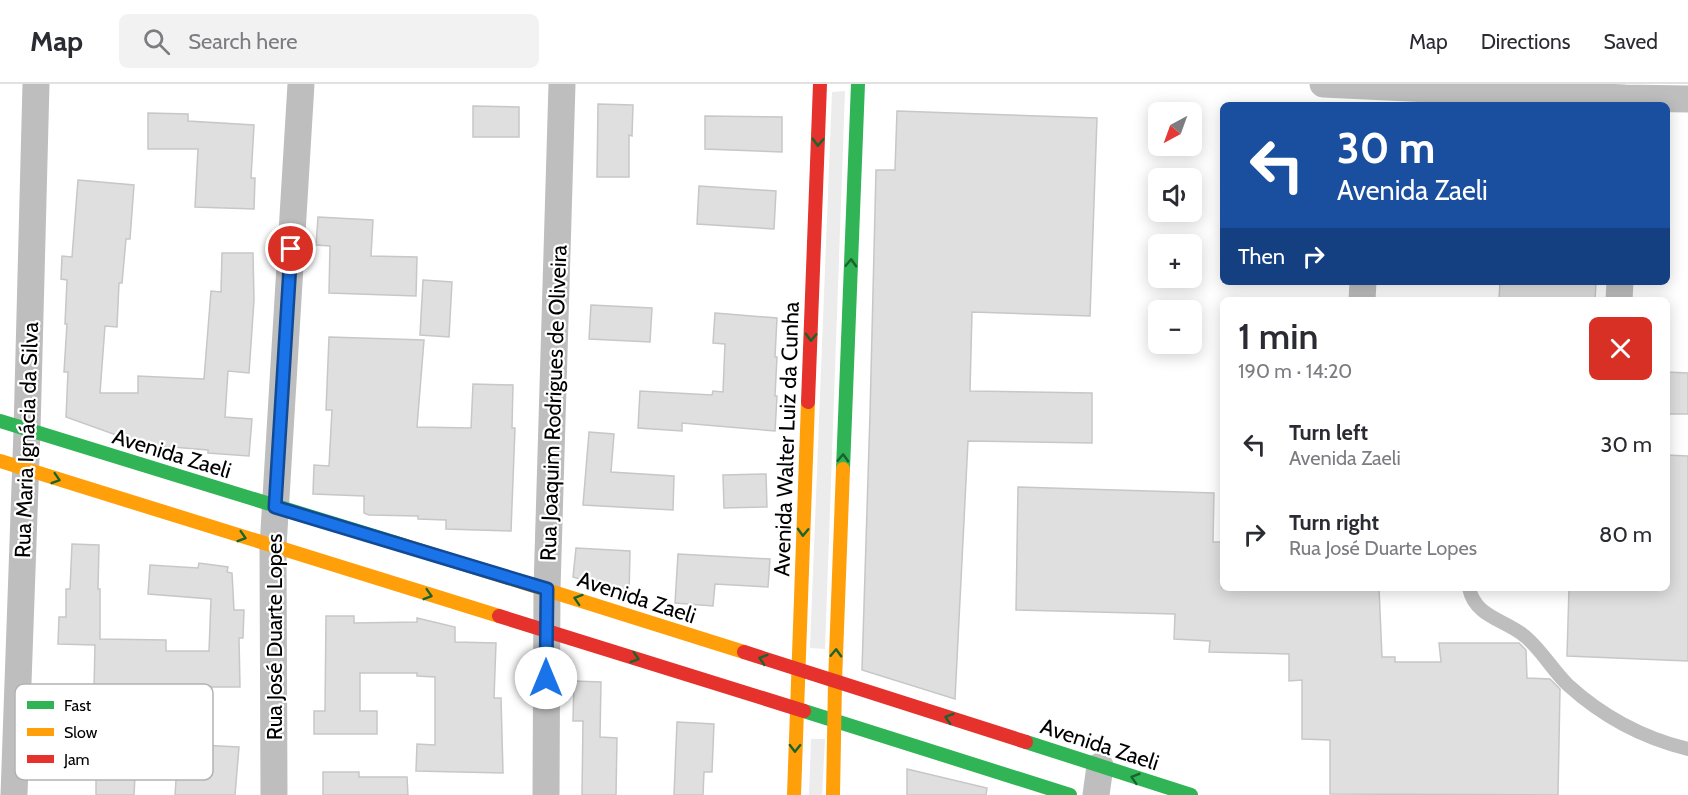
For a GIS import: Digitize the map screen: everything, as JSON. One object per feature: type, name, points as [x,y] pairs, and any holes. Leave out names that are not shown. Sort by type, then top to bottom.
[{"type":"street","name":"Rua Maria Ignácia da Silva","points":[[18,684],[36,84]]},
{"type":"street","name":"Rua José Duarte Lopes","points":[[274,795],[273,547],[301,84]]},
{"type":"street","name":"Rua Joaquim Rodrigues de Oliveira","points":[[546,795],[546,631],[562,84]]},
{"type":"street","name":"Avenida Walter Luiz da Cunha","points":[[794,795],[820,84]]},
{"type":"street","points":[[833,795],[835,682],[858,84]]},
{"type":"street","points":[[1323,84],[1367,92],[1688,99]]},
{"type":"street","name":"Avenida Zaeli","points":[[0,421],[547,589],[1191,795]]},
{"type":"street","points":[[0,461],[1070,795]]},
{"type":"street","points":[[1096,795],[1100,766]]},
{"type":"street","name":"Rua Maria Ignácia da Silva","points":[[14,795],[15,768]]},
{"type":"lane","points":[[1470,591],[1471,599],[1486,615],[1523,634],[1568,685],[1616,722],[1669,744],[1688,749]]},
{"type":"shaded area","points":[[845,91],[825,649],[810,648],[832,92]]},
{"type":"shaded area","points":[[811,739],[825,739],[822,795],[809,795]]},
{"type":"building","points":[[598,104],[633,105],[632,136],[629,135],[629,177],[597,177]]},
{"type":"building","points":[[473,106],[519,107],[519,137],[473,137]]},
{"type":"building","points":[[897,111],[1097,118],[1090,316],[972,312],[970,391],[1092,393],[1092,443],[968,441],[955,699],[862,670],[876,170],[895,170]]},
{"type":"building","points":[[148,113],[188,114],[188,121],[254,125],[251,178],[255,178],[254,209],[195,207],[198,149],[148,149]]},
{"type":"building","points":[[705,116],[782,117],[782,152],[705,149]]},
{"type":"building","points":[[78,180],[134,185],[130,239],[126,239],[122,283],[119,283],[117,327],[105,326],[100,393],[138,393],[138,376],[204,379],[211,291],[221,292],[222,253],[253,253],[254,300],[249,373],[228,371],[225,417],[252,419],[249,456],[208,453],[208,450],[160,446],[159,448],[66,417],[68,372],[64,372],[67,280],[61,279],[62,256],[72,257]]},
{"type":"building","points":[[699,186],[776,191],[774,229],[697,224]]},
{"type":"building","points":[[318,217],[373,220],[371,256],[417,257],[416,296],[329,293],[330,246],[316,245]]},
{"type":"building","points":[[423,280],[452,282],[449,337],[420,335]]},
{"type":"building","points":[[1500,285],[1596,285],[1595,297],[1499,297]]},
{"type":"building","points":[[591,305],[652,308],[650,342],[589,339]]},
{"type":"building","points":[[715,313],[777,318],[775,431],[682,423],[682,431],[638,428],[640,391],[712,395],[713,391],[723,392],[725,344],[713,343]]},
{"type":"building","points":[[329,337],[424,340],[417,427],[471,428],[473,384],[513,385],[512,428],[515,428],[511,531],[446,529],[446,520],[418,519],[418,516],[369,515],[364,513],[364,496],[313,494],[314,465],[329,466],[332,410],[326,410]]},
{"type":"building","points":[[1670,372],[1688,373],[1688,414],[1670,414]]},
{"type":"building","points":[[589,432],[614,434],[611,472],[674,476],[673,510],[583,505]]},
{"type":"building","points":[[1670,455],[1688,456],[1688,661],[1567,656],[1569,591],[1670,591]]},
{"type":"building","points":[[766,474],[767,507],[724,508],[723,475]]},
{"type":"building","points":[[1018,487],[1214,493],[1213,542],[1220,542],[1220,591],[1379,591],[1382,657],[1395,657],[1395,662],[1441,662],[1439,643],[1519,643],[1526,650],[1527,678],[1550,679],[1560,689],[1558,795],[1330,794],[1330,740],[1302,739],[1302,680],[1289,681],[1289,654],[1209,652],[1210,641],[1174,639],[1175,614],[1016,610]]},
{"type":"building","points":[[72,544],[99,545],[100,639],[166,640],[166,651],[209,651],[211,599],[148,594],[150,565],[198,568],[199,563],[228,567],[227,572],[232,573],[234,610],[244,610],[243,638],[239,638],[240,687],[213,687],[213,684],[94,684],[95,645],[58,644],[59,617],[66,617],[66,589],[70,589]]},
{"type":"building","points":[[576,548],[630,551],[629,595],[573,577]]},
{"type":"building","points":[[678,554],[770,559],[768,587],[715,584],[713,606],[675,603]]},
{"type":"building","points":[[326,616],[354,616],[354,623],[417,622],[417,618],[455,627],[455,642],[496,643],[494,698],[501,698],[503,773],[416,771],[417,744],[435,745],[435,677],[417,676],[417,673],[360,673],[360,711],[377,711],[377,734],[314,734],[314,711],[325,711]]},
{"type":"building","points":[[574,681],[601,682],[600,737],[617,738],[616,795],[582,795],[583,721],[573,721]]},
{"type":"building","points":[[677,722],[714,724],[712,772],[704,772],[703,795],[674,795]]},
{"type":"building","points":[[213,746],[239,747],[235,795],[175,795],[176,780],[213,780]]},
{"type":"building","points":[[907,769],[987,788],[986,795],[907,795]]},
{"type":"building","points":[[323,772],[359,772],[359,777],[407,777],[408,795],[323,795]]},
{"type":"building","points":[[96,780],[135,780],[134,795],[96,795]]},
{"type":"traffic: fast","points":[[843,469],[858,84]]},
{"type":"traffic: fast","points":[[0,421],[403,545]]},
{"type":"traffic: fast","points":[[804,711],[1070,795]]},
{"type":"traffic: fast","points":[[1026,742],[1191,795]]},
{"type":"traffic: slow","points":[[794,795],[808,402]]},
{"type":"traffic: slow","points":[[0,461],[499,616]]},
{"type":"traffic: slow","points":[[833,795],[843,469]]},
{"type":"traffic: slow","points":[[403,545],[744,652]]},
{"type":"traffic: jam","points":[[808,402],[820,84]]},
{"type":"traffic: jam","points":[[499,616],[804,711]]},
{"type":"traffic: jam","points":[[744,652],[1026,742]]},
{"type":"route","points":[[291,249],[275,507],[547,589],[546,678]]}]
